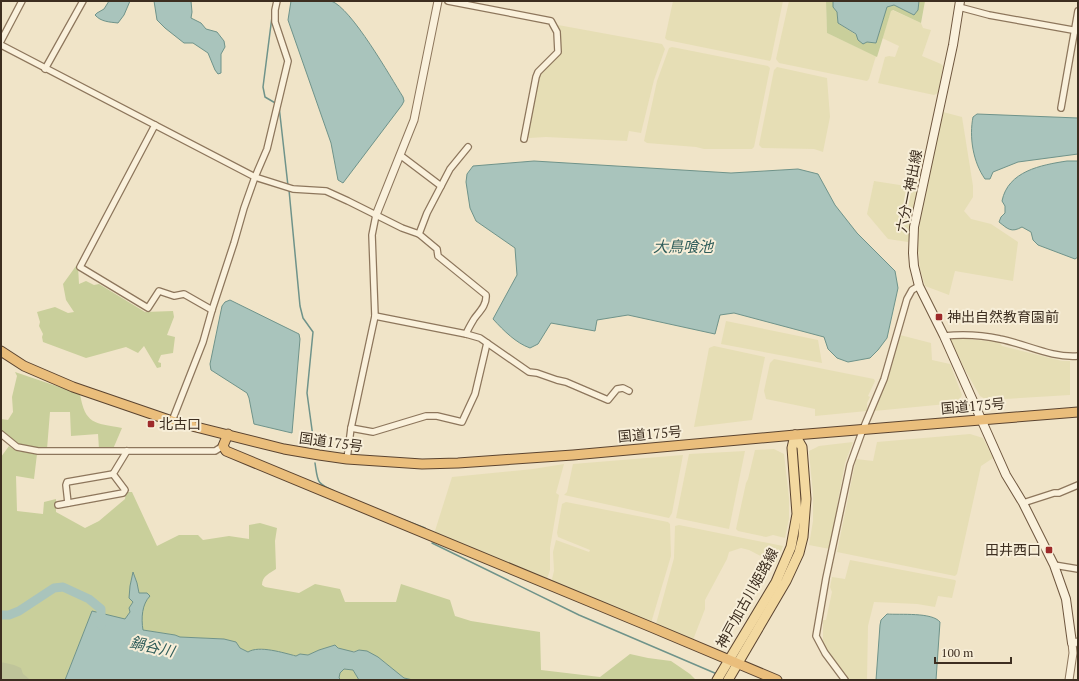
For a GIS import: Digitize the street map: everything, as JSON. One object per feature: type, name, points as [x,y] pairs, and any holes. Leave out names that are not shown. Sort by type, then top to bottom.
[{"type":"highway","name":"国道175号","points":[[1,351],[24,366],[73,387],[172,421],[284,449],[347,459],[422,464],[573,455],[863,429],[1078,412]]},
{"type":"highway","points":[[228,434],[223,446],[226,451],[777,680]]},
{"type":"main road","name":"六分一神出線","points":[[960,4],[914,227],[914,266],[919,286],[944,336],[1006,475],[1023,503],[1054,565],[1066,599],[1075,643]]},
{"type":"main road","name":"神戸加古川姫路線","points":[[717,680],[733,662],[793,568],[803,537],[806,499],[802,447],[795,435]]},
{"type":"main road","name":"神戸加古川姫路線","points":[[728,680],[733,662]]},
{"type":"street","points":[[1,41],[22,1]]},
{"type":"street","points":[[45,69],[83,1]]},
{"type":"street","points":[[172,421],[203,342],[255,177],[267,149],[288,61],[275,22],[274,10],[277,1]]},
{"type":"street","points":[[347,459],[351,428],[375,316],[372,235],[376,215],[414,120],[438,1]]},
{"type":"street","points":[[448,1],[551,21],[557,32],[558,52],[538,72],[524,139]]},
{"type":"street","points":[[960,4],[989,15],[1076,30]]},
{"type":"street","points":[[1061,108],[1076,30],[1078,11]]},
{"type":"street","points":[[1,46],[255,177],[292,189],[326,191],[402,228],[419,234],[437,249],[438,256],[486,295],[482,309],[474,319],[466,334]]},
{"type":"street","points":[[155,125],[80,267],[148,308],[160,291],[174,296],[184,294],[212,310]]},
{"type":"street","points":[[419,234],[427,213],[450,169],[468,147]]},
{"type":"street","points":[[400,155],[441,186]]},
{"type":"street","points":[[845,680],[825,653],[816,636],[826,578],[850,465],[884,378],[907,299],[912,290],[919,286]]},
{"type":"street","points":[[375,316],[480,338],[528,372],[537,372],[566,382],[608,400],[617,389],[623,388],[629,391]]},
{"type":"street","points":[[944,336],[959,334],[1000,339],[1065,357],[1078,356]]},
{"type":"street","points":[[351,428],[373,432],[426,416],[437,416],[462,422],[475,394],[487,343]]},
{"type":"street","points":[[1,434],[17,447],[38,451],[215,451],[223,446]]},
{"type":"street","points":[[68,503],[66,485],[68,482],[113,474],[127,451]]},
{"type":"street","points":[[58,505],[123,493],[125,490],[113,474]]},
{"type":"street","points":[[1023,503],[1054,493],[1059,493],[1078,485]]},
{"type":"street","points":[[1054,565],[1078,569]]},
{"type":"street","points":[[1069,680],[1076,655],[1075,643]]},
{"type":"shaded area","points":[[673,1],[783,1],[770,61],[667,40],[665,38]]},
{"type":"shaded area","points":[[789,1],[826,1],[827,33],[876,56],[869,79],[867,81],[779,63],[776,59]]},
{"type":"shaded area","points":[[892,10],[921,23],[923,28],[931,30],[922,56],[943,66],[938,93],[934,95],[878,83],[885,57],[895,57],[899,46],[882,38]]},
{"type":"shaded area","points":[[558,25],[662,44],[665,49],[654,80],[641,133],[629,131],[627,141],[546,137],[529,138],[527,135],[538,76],[560,54],[560,33],[557,28]]},
{"type":"shaded area","points":[[672,47],[768,66],[770,68],[754,147],[752,149],[704,149],[647,143],[644,141],[657,81],[669,48]]},
{"type":"shaded area","points":[[777,67],[827,78],[830,117],[823,152],[814,149],[762,148],[759,145],[774,70]]},
{"type":"shaded area","points":[[943,112],[962,117],[973,186],[973,197],[964,211],[971,219],[991,224],[1018,242],[1013,281],[955,271],[949,295],[925,286],[920,269],[917,242]]},
{"type":"shaded area","points":[[874,181],[919,188],[908,242],[888,239],[867,214]]},
{"type":"shaded area","points":[[726,321],[818,340],[822,363],[721,344]]},
{"type":"shaded area","points":[[900,335],[931,343],[932,360],[950,364],[962,395],[957,403],[874,411],[886,381]]},
{"type":"shaded area","points":[[950,338],[999,342],[1002,346],[1062,361],[1070,361],[1070,395],[987,400],[980,396],[964,368]]},
{"type":"shaded area","points":[[714,346],[765,357],[752,420],[694,427],[709,348]]},
{"type":"shaded area","points":[[774,359],[874,379],[875,381],[868,396],[870,397],[867,403],[867,411],[815,416],[815,409],[766,399],[764,391],[770,363]]},
{"type":"shaded area","points":[[970,434],[983,438],[993,458],[981,466],[957,574],[955,576],[837,552],[856,459],[873,461],[877,442]]},
{"type":"shaded area","points":[[853,442],[845,463],[837,506],[839,509],[830,549],[809,545],[813,521],[813,495],[809,451],[819,446]]},
{"type":"shaded area","points":[[774,449],[784,454],[789,498],[789,519],[785,538],[773,535],[766,537],[738,531],[736,529],[755,450]]},
{"type":"shaded area","points":[[745,451],[729,529],[676,518],[689,454]]},
{"type":"shaded area","points":[[683,455],[672,513],[669,518],[564,495],[567,492],[573,464]]},
{"type":"shaded area","points":[[564,464],[556,493],[559,495],[550,548],[550,570],[547,579],[434,534],[452,477],[533,469]]},
{"type":"shaded area","points":[[566,502],[668,522],[670,524],[671,556],[651,623],[551,583],[554,571],[553,552],[556,540],[589,552],[590,550],[558,537],[557,533],[562,504]]},
{"type":"shaded area","points":[[679,525],[783,546],[776,564],[749,550],[741,548],[729,552],[727,559],[705,600],[705,609],[693,640],[656,624],[674,558],[675,526]]},
{"type":"shaded area","points":[[850,560],[956,581],[952,598],[938,596],[935,607],[917,604],[874,602],[868,626],[867,680],[849,680],[840,670],[823,643],[823,620],[826,620],[832,592],[830,587],[832,577],[845,579]]},
{"type":"green space","points":[[826,1],[833,1],[833,7],[837,12],[838,23],[867,42],[876,43],[887,7],[894,5],[914,15],[918,10],[919,1],[925,1],[921,23],[893,10],[891,11],[877,57],[827,33]]},
{"type":"green space","points":[[76,266],[78,266],[79,284],[86,281],[94,285],[99,284],[145,312],[173,311],[174,317],[167,335],[175,337],[173,353],[161,355],[158,362],[161,363],[161,367],[157,368],[144,346],[138,353],[126,347],[86,358],[43,342],[43,334],[39,326],[40,322],[37,312],[55,307],[68,313],[74,312],[66,300],[63,284]]},
{"type":"green space","points":[[15,372],[80,394],[82,404],[88,417],[104,425],[122,428],[113,449],[99,449],[98,434],[71,436],[70,412],[50,412],[47,449],[25,448],[18,445],[1,432],[1,419],[8,420],[13,412],[12,397],[17,376]]},
{"type":"green space","points":[[9,446],[17,451],[37,454],[34,479],[16,476],[17,511],[43,514],[44,502],[56,499],[56,512],[85,528],[99,521],[125,499],[126,492],[132,492],[157,546],[179,535],[198,535],[203,540],[229,536],[249,539],[249,525],[260,523],[277,528],[275,541],[276,569],[263,579],[262,585],[265,587],[299,593],[315,584],[340,589],[345,602],[396,602],[401,584],[450,600],[455,616],[471,621],[540,632],[541,670],[600,677],[630,654],[671,661],[696,680],[413,680],[404,678],[378,657],[359,650],[343,650],[335,645],[308,655],[300,654],[296,656],[262,649],[248,652],[240,648],[236,642],[224,639],[180,637],[142,630],[143,607],[150,596],[147,593],[139,593],[133,572],[130,586],[133,602],[129,608],[130,612],[125,620],[92,611],[65,680],[31,680],[1,662],[1,457]]},
{"type":"green space","points":[[1,662],[21,668],[23,674],[31,680],[1,680]]},
{"type":"green space","points":[[344,669],[353,670],[359,680],[341,680],[339,678],[340,673]]},
{"type":"water","points":[[109,1],[130,1],[124,15],[118,23],[103,20],[95,15],[104,9]]},
{"type":"water","points":[[154,1],[191,1],[191,18],[201,23],[206,29],[217,32],[224,41],[225,47],[221,54],[221,73],[218,74],[215,70],[208,53],[193,43],[184,43],[157,20]]},
{"type":"water","points":[[291,1],[331,1],[339,6],[349,16],[370,44],[403,97],[404,101],[402,105],[343,183],[338,180],[331,143],[288,20]]},
{"type":"water","points":[[833,1],[919,1],[918,10],[914,15],[894,5],[887,7],[876,43],[867,42],[863,44],[858,40],[856,34],[838,23],[837,12],[833,7]]},
{"type":"water","points":[[977,114],[1078,118],[1078,154],[1018,162],[993,172],[990,179],[985,179],[975,157],[972,141],[973,117]]},
{"type":"water","name":"大鳥喰池","points":[[534,161],[731,173],[798,169],[818,174],[835,205],[857,233],[895,271],[898,288],[887,338],[870,358],[848,362],[837,358],[828,349],[824,337],[734,313],[720,315],[715,334],[628,315],[597,320],[595,331],[551,323],[538,344],[530,348],[525,346],[510,336],[493,319],[517,275],[515,248],[476,221],[470,208],[466,182],[467,174],[473,166]]},
{"type":"water","points":[[1067,161],[1078,161],[1078,257],[1075,259],[1038,245],[1033,240],[1031,232],[1022,227],[1012,230],[999,222],[1005,213],[1005,206],[1002,201],[1005,191],[1018,176],[1027,171]]},
{"type":"water","points":[[230,300],[299,334],[300,339],[292,433],[254,424],[247,393],[211,370],[210,364],[222,306],[225,302]]},
{"type":"water","points":[[133,572],[139,593],[147,593],[150,596],[145,603],[143,612],[143,630],[180,637],[224,639],[236,642],[240,648],[248,652],[258,649],[265,649],[296,656],[300,654],[308,655],[335,645],[338,648],[354,652],[359,650],[367,651],[378,657],[404,678],[413,680],[359,680],[353,670],[344,669],[340,673],[339,678],[341,680],[65,680],[92,611],[125,619],[130,612],[129,608],[133,602],[129,598]]},
{"type":"water","points":[[887,614],[923,615],[936,619],[940,622],[936,680],[876,680],[880,625],[881,620]]},
{"type":"waterway","points":[[274,1],[263,87],[265,97],[277,104]]},
{"type":"waterway","points":[[279,106],[288,186]]},
{"type":"waterway","points":[[289,190],[300,306],[303,318],[313,332],[307,393],[313,437]]},
{"type":"waterway","points":[[315,463],[318,478],[321,484],[334,491]]},
{"type":"waterway","points":[[404,520],[425,528]]},
{"type":"waterway","points":[[432,543],[579,615],[717,674]]},
{"type":"waterway","name":"鍋谷川","points":[[1,615],[9,615],[19,611],[54,588],[63,587],[89,599],[101,609],[101,625]]},
{"type":"place","name":"神出自然教育園前","points":[[939,317]]},
{"type":"place","name":"北古口","points":[[151,424]]},
{"type":"place","name":"田井西口","points":[[1049,550]]}]
